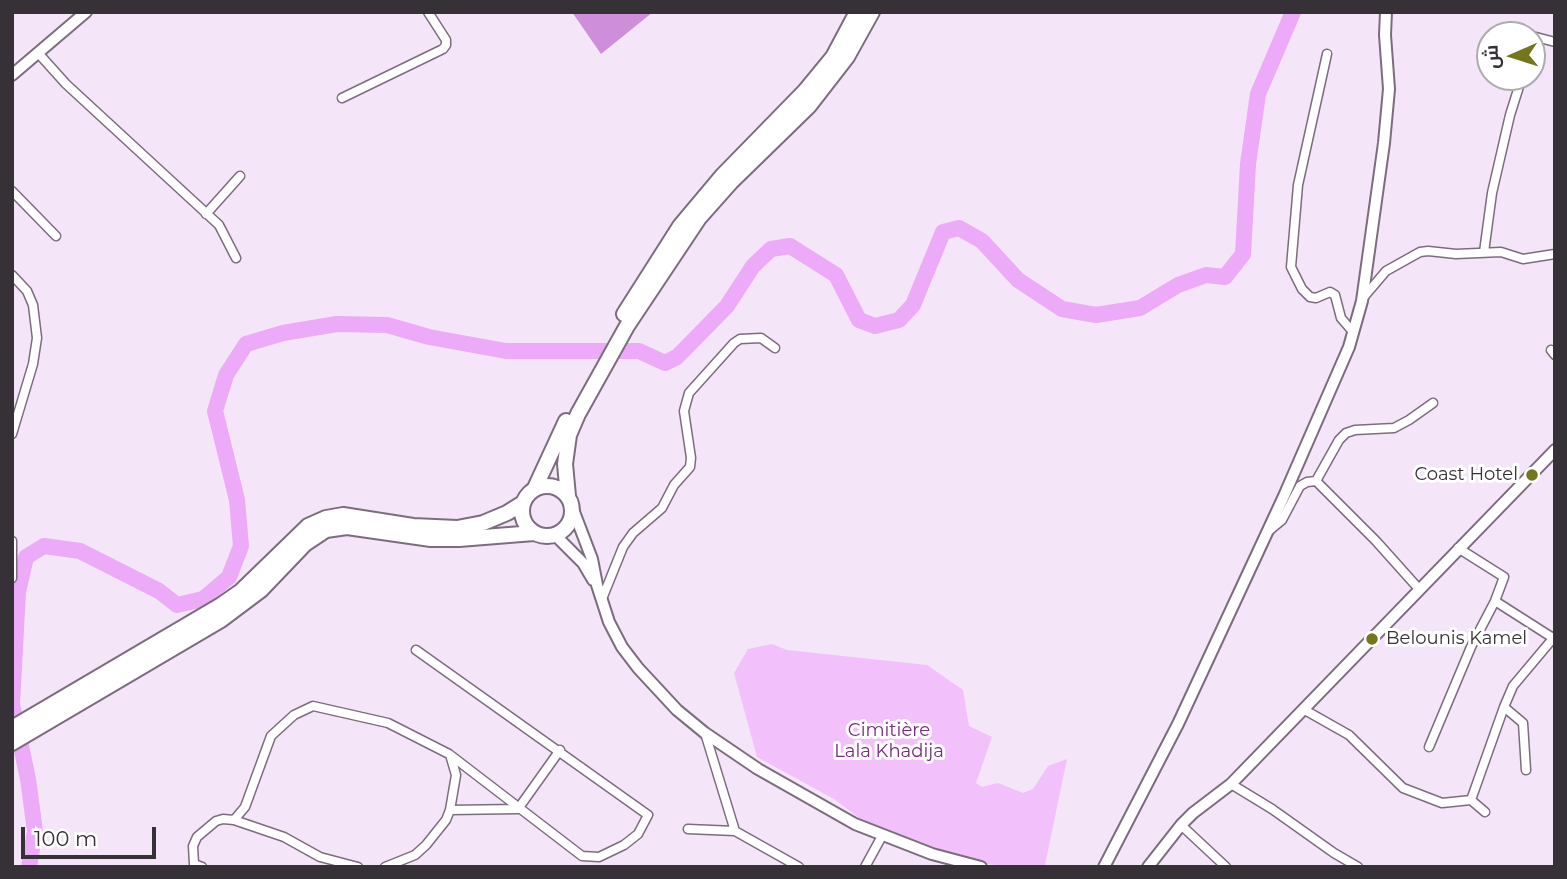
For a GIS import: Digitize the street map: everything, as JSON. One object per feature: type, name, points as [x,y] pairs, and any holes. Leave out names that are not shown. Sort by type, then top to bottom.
[{"type":"highway","points":[[535,488],[568,416],[615,337],[638,289],[680,226],[722,176],[805,91],[833,57],[857,12]]},
{"type":"highway","points":[[615,337],[699,218],[731,182],[809,106],[847,57],[872,12]]},
{"type":"highway","points":[[16,733],[221,620],[261,590],[305,544],[326,530],[347,527],[431,539],[534,533],[555,535],[567,526],[572,512],[565,464],[569,435],[602,360]]},
{"type":"highway","points":[[16,733],[221,605],[241,591],[308,526],[326,518],[343,515],[413,526],[457,528],[483,523],[507,513],[523,503],[530,492],[542,485],[557,487],[570,500]]},
{"type":"highway","points":[[523,503],[523,520],[534,533]]},
{"type":"street","points":[[12,75],[86,12]]},
{"type":"street","points":[[342,98],[443,49],[446,40],[428,12]]},
{"type":"street","points":[[1104,867],[1178,724],[1331,391],[1353,332],[1362,301],[1387,116],[1389,89],[1386,12]]},
{"type":"street","points":[[39,54],[66,83],[219,225],[236,258]]},
{"type":"street","points":[[1327,54],[1298,185],[1291,267],[1302,289],[1310,297],[1315,298],[1330,292],[1335,295],[1341,318],[1353,332]]},
{"type":"street","points":[[1484,252],[1492,193],[1518,91]]},
{"type":"street","points":[[206,214],[240,176]]},
{"type":"street","points":[[12,191],[56,236]]},
{"type":"street","points":[[1362,301],[1386,271],[1420,252],[1456,254],[1502,251],[1522,259],[1555,254]]},
{"type":"street","points":[[12,275],[27,292],[33,305],[37,338],[33,364],[12,434]]},
{"type":"street","points":[[602,599],[623,547],[634,533],[659,511],[674,485],[690,467],[684,411],[689,393],[740,339],[761,338],[775,348]]},
{"type":"street","points":[[1316,481],[1339,440],[1346,433],[1394,428],[1433,403]]},
{"type":"street","points":[[1148,867],[1181,825],[1231,785],[1555,450]]},
{"type":"street","points":[[1265,533],[1282,520],[1300,486],[1316,481]]},
{"type":"street","points":[[1316,481],[1419,589]]},
{"type":"street","points":[[570,500],[592,559],[609,622],[622,647],[638,668],[677,710],[705,733],[758,769],[855,824],[882,836],[981,867]]},
{"type":"street","points":[[555,535],[583,564],[597,585]]},
{"type":"street","points":[[12,541],[12,578]]},
{"type":"street","points":[[1429,747],[1504,577],[1458,548]]},
{"type":"street","points":[[1471,800],[1513,686],[1554,637],[1495,601]]},
{"type":"street","points":[[234,820],[244,807],[271,736],[294,715],[313,706],[388,723],[449,754],[582,856],[600,857],[625,845],[638,834],[648,815],[416,650]]},
{"type":"street","points":[[1504,707],[1523,723],[1526,770]]},
{"type":"street","points":[[1303,709],[1349,735],[1403,788],[1442,803],[1471,800],[1486,811]]},
{"type":"street","points":[[705,733],[735,831]]},
{"type":"street","points":[[518,809],[560,750]]},
{"type":"street","points":[[385,867],[401,862],[426,845],[438,832],[450,810],[456,775],[449,754]]},
{"type":"street","points":[[1231,785],[1358,867]]},
{"type":"street","points":[[450,810],[518,809]]},
{"type":"street","points":[[202,867],[194,864],[193,846],[197,837],[223,818],[284,837],[320,857],[358,867]]},
{"type":"street","points":[[1181,825],[1226,867]]},
{"type":"street","points":[[688,829],[735,831],[799,867]]},
{"type":"street","points":[[865,867],[882,836]]},
{"type":"green space","name":"Cimitière Lala Khadija","points":[[772,644],[787,650],[927,665],[963,690],[969,726],[992,737],[976,783],[982,787],[998,783],[1023,793],[1033,789],[1048,766],[1067,759],[1045,865],[1017,867],[975,863],[871,827],[834,799],[757,757],[734,673],[748,649]]},
{"type":"shaded area","points":[[572,12],[653,12],[601,54]]},
{"type":"waterway","points":[[29,867],[35,831],[28,779],[12,704],[18,592],[26,557],[44,546],[80,551],[159,591],[177,605],[203,599],[229,577],[241,546],[237,500],[215,411],[226,375],[246,344],[283,333],[337,324],[387,325],[429,337],[506,351],[639,351],[665,363],[677,357],[727,306],[753,266],[771,249],[790,246],[836,275],[859,320],[875,326],[899,320],[913,305],[943,232],[959,228],[982,241],[1018,280],[1062,309],[1096,315],[1140,308],[1178,285],[1206,275],[1225,277],[1243,254],[1248,164],[1258,94],[1293,12]]},
{"type":"place","name":"Coast Hotel","points":[[1532,475]]},
{"type":"place","name":"Belounis Kamel","points":[[1372,639]]}]
